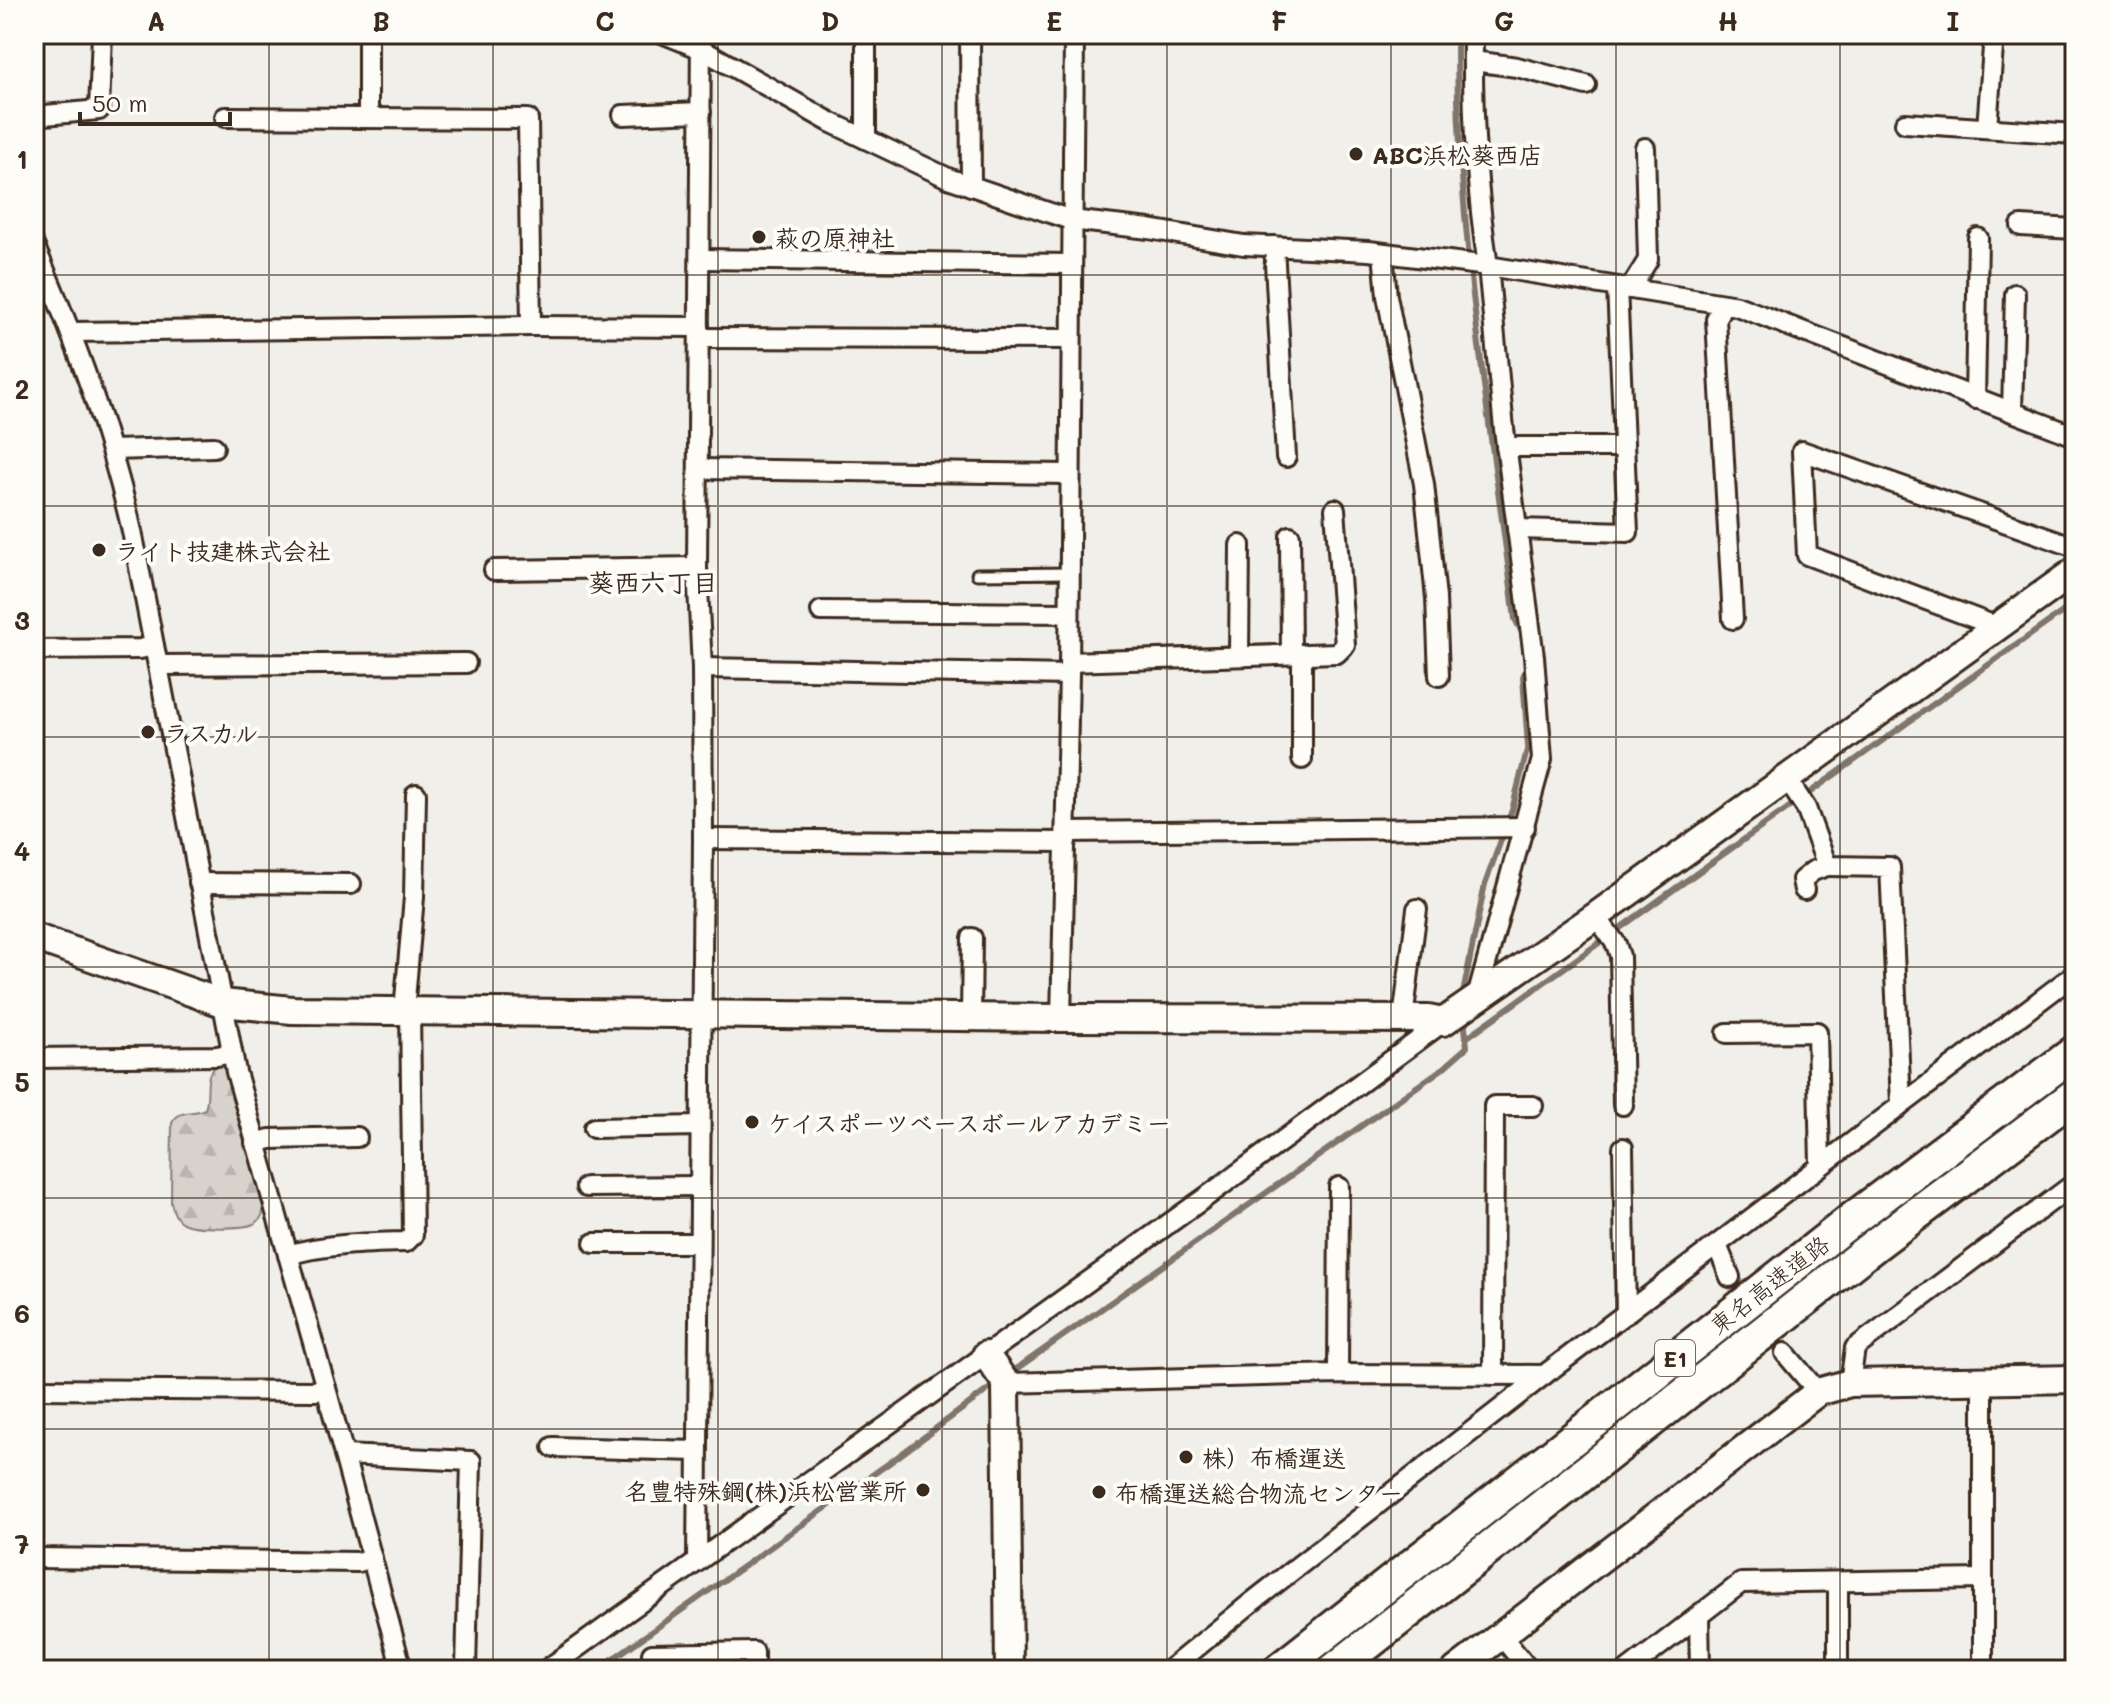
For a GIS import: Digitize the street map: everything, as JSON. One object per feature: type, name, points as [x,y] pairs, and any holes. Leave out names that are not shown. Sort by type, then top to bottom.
[{"type":"highway","name":"東名高速道路","points":[[1279,1670],[1855,1217],[2075,1052]]},
{"type":"highway","name":"東名高速道路","points":[[1334,1670],[1876,1244],[2075,1095]]},
{"type":"street","points":[[34,116],[99,110],[102,34]]},
{"type":"street","points":[[368,34],[368,118]]},
{"type":"street","points":[[664,34],[701,42],[830,122],[948,178],[1071,220],[1244,245],[1444,259],[1737,306],[2075,436]]},
{"type":"street","points":[[866,34],[866,139]]},
{"type":"street","points":[[970,34],[971,186]]},
{"type":"street","points":[[1061,1018],[1069,669],[1074,34]]},
{"type":"street","points":[[1473,34],[1474,154],[1478,202],[1534,657],[1542,759],[1476,1001]]},
{"type":"street","points":[[1987,128],[1994,34]]},
{"type":"street","points":[[697,1562],[703,839],[702,668],[697,567],[701,42]]},
{"type":"street","points":[[1473,61],[1517,67],[1586,85]]},
{"type":"street","points":[[623,115],[701,112]]},
{"type":"street","points":[[225,117],[528,119],[531,326]]},
{"type":"street","points":[[1905,123],[2075,134]]},
{"type":"street","points":[[1517,529],[1628,532],[1623,288],[1648,260],[1645,148]]},
{"type":"street","points":[[2021,226],[2075,229]]},
{"type":"street","points":[[1975,399],[1978,238]]},
{"type":"street","points":[[34,245],[71,332],[112,450],[133,536],[232,1053],[402,1670]]},
{"type":"street","points":[[1274,246],[1286,457]]},
{"type":"street","points":[[1383,253],[1387,296],[1424,484],[1436,598],[1439,676]]},
{"type":"street","points":[[701,259],[1071,264]]},
{"type":"street","points":[[2012,412],[2015,294]]},
{"type":"street","points":[[1723,304],[1716,319],[1733,619]]},
{"type":"street","points":[[71,332],[531,326],[1071,339]]},
{"type":"street","points":[[112,450],[214,447]]},
{"type":"street","points":[[1506,447],[1624,447]]},
{"type":"street","points":[[1998,627],[1807,555],[1802,451],[2075,547]]},
{"type":"street","points":[[698,469],[1070,474]]},
{"type":"street","points":[[702,668],[1069,669],[1239,656],[1337,653],[1345,645],[1335,509]]},
{"type":"street","points":[[1290,536],[1302,759]]},
{"type":"street","points":[[1239,656],[1240,545]]},
{"type":"street","points":[[494,570],[697,567]]},
{"type":"street","points":[[546,1670],[1443,1022],[1599,921],[2075,571]]},
{"type":"street","points":[[821,611],[1068,613]]},
{"type":"street","points":[[34,650],[140,649],[154,646]]},
{"type":"street","points":[[158,665],[466,663]]},
{"type":"street","points":[[1789,783],[1806,808],[1827,866]]},
{"type":"street","points":[[288,1255],[371,1243],[406,1242],[413,1235],[407,1011],[416,794]]},
{"type":"street","points":[[703,839],[1066,837],[1525,827]]},
{"type":"street","points":[[1804,890],[1802,880],[1813,871],[1827,866],[1890,867],[1901,1103]]},
{"type":"street","points":[[199,883],[351,884]]},
{"type":"street","points":[[1403,1019],[1417,909]]},
{"type":"street","points":[[1599,921],[1616,944],[1622,969],[1623,1105]]},
{"type":"street","points":[[34,937],[222,1003],[292,1010],[1428,1019],[1443,1022]]},
{"type":"street","points":[[971,1017],[972,938]]},
{"type":"street","points":[[1169,1670],[1264,1592],[1544,1375],[2075,974]]},
{"type":"street","points":[[1727,1033],[1817,1032],[1820,1164]]},
{"type":"street","points":[[34,1058],[217,1056],[232,1053]]},
{"type":"street","points":[[1493,1375],[1494,1106],[1533,1106]]},
{"type":"street","points":[[594,1128],[700,1126]]},
{"type":"street","points":[[255,1143],[270,1139],[357,1137]]},
{"type":"street","points":[[1623,1148],[1626,1314]]},
{"type":"street","points":[[1850,1383],[1855,1348],[2075,1183]]},
{"type":"street","points":[[586,1187],[700,1186]]},
{"type":"street","points":[[1338,1374],[1339,1187]]},
{"type":"street","points":[[594,1243],[699,1243]]},
{"type":"street","points":[[1717,1245],[1730,1277]]},
{"type":"street","points":[[1785,1353],[1818,1392]]},
{"type":"street","points":[[986,1355],[1006,1383],[1009,1670]]},
{"type":"street","points":[[1006,1383],[1338,1374],[1544,1375]]},
{"type":"street","points":[[1456,1670],[1818,1392],[1850,1383],[2075,1379]]},
{"type":"street","points":[[1983,1381],[1983,1670]]},
{"type":"street","points":[[34,1389],[315,1391],[326,1388]]},
{"type":"street","points":[[553,1447],[697,1451]]},
{"type":"street","points":[[344,1455],[471,1461],[466,1670]]},
{"type":"street","points":[[34,1558],[358,1562],[372,1558]]},
{"type":"street","points":[[1628,1670],[1741,1583],[1983,1579]]},
{"type":"street","points":[[1838,1582],[1838,1670]]},
{"type":"street","points":[[1699,1616],[1700,1670]]},
{"type":"street","points":[[1500,1634],[1529,1670]]},
{"type":"street","points":[[652,1670],[652,1654],[754,1652],[754,1670]]},
{"type":"lane","points":[[977,574],[1069,573]]},
{"type":"green space","points":[[217,1065],[224,1066],[228,1071],[264,1202],[261,1217],[248,1226],[218,1228],[189,1225],[178,1219],[171,1202],[172,1123],[182,1114],[205,1109],[208,1079]]},
{"type":"waterway","points":[[1457,34],[1462,181],[1477,327],[1515,619],[1526,640]]},
{"type":"waterway","points":[[1466,1038],[2075,603]]},
{"type":"waterway","points":[[1462,998],[1485,884],[1512,810],[1528,746],[1523,677],[1528,663]]},
{"type":"waterway","points":[[1009,1374],[1442,1069],[1467,1047],[1464,1017]]},
{"type":"waterway","points":[[597,1670],[997,1383]]},
{"type":"tunnel","points":[[1730,1277],[1785,1353]]},
{"type":"place","name":"ABC浜松葵西店","points":[[1356,154]]},
{"type":"place","name":"萩の原神社","points":[[759,237]]},
{"type":"place","name":"ライト技建株式会社","points":[[99,550]]},
{"type":"place","name":"ラスカル","points":[[148,732]]},
{"type":"place","name":"ケイスポーツベースボールアカデミー","points":[[752,1122]]},
{"type":"place","name":"株）布橋運送","points":[[1186,1457]]},
{"type":"place","name":"名豊特殊鋼(株)浜松営業所","points":[[923,1490]]},
{"type":"place","name":"布橋運送総合物流センター","points":[[1099,1492]]},
{"type":"district","name":"葵西六丁目","points":[[653,582]]}]
